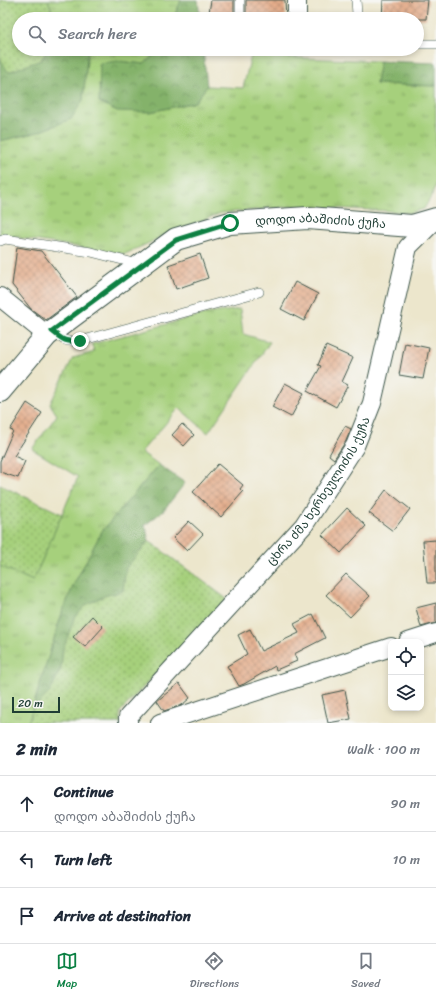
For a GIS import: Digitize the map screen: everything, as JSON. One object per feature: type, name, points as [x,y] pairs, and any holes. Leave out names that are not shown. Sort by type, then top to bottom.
[{"type":"street","points":[[297,0],[297,12]]},
{"type":"street","name":"დოდო აბაშიძის ქუჩა","points":[[0,392],[49,333],[176,240],[230,223],[308,218],[412,226],[436,219]]},
{"type":"street","name":"ცხრა ძმა ხერხეულიძის ქუჩა","points":[[128,723],[128,717],[304,525],[355,446],[372,403],[408,247],[436,219]]},
{"type":"street","points":[[0,297],[49,333]]},
{"type":"street","points":[[417,639],[436,633]]},
{"type":"street","points":[[160,723],[388,648]]},
{"type":"lane","points":[[240,0],[240,12]]},
{"type":"lane","points":[[356,0],[357,12]]},
{"type":"lane","points":[[424,44],[436,44]]},
{"type":"lane","points":[[0,241],[5,239],[91,252],[142,265]]},
{"type":"lane","points":[[49,333],[70,342],[80,341],[259,292]]},
{"type":"green space","points":[[0,0],[48,0],[52,12],[12,12],[12,56],[44,56],[41,60],[8,72],[0,58]]},
{"type":"green space","points":[[48,0],[181,0],[176,12],[52,12]]},
{"type":"green space","points":[[181,0],[198,0],[199,12],[176,12]]},
{"type":"green space","points":[[44,56],[87,56],[83,100],[71,119],[38,132],[0,141],[0,58],[9,72],[41,60]]},
{"type":"green space","points":[[87,56],[153,56],[144,64],[119,61],[150,112],[195,102],[207,86],[243,88],[251,56],[380,61],[376,84],[436,86],[436,182],[432,195],[424,209],[409,213],[297,206],[221,213],[166,235],[125,254],[0,235],[0,141],[38,132],[83,100]]},
{"type":"green space","points":[[153,56],[204,56],[207,86],[195,102],[150,112],[117,111],[99,102],[100,63],[119,61],[144,64]]},
{"type":"green space","points":[[380,61],[436,63],[436,86],[376,84]]},
{"type":"green space","points":[[240,309],[243,334],[270,342],[208,433],[179,408],[141,452],[159,465],[102,531],[74,584],[62,613],[28,723],[0,723],[0,566],[33,581],[78,477],[32,449],[57,415],[50,404],[73,358],[94,352],[92,344],[205,314]]},
{"type":"green space","points":[[159,465],[185,483],[163,511],[145,525],[149,541],[126,568],[123,591],[104,596],[63,649],[61,668],[50,692],[32,710],[62,613],[74,584],[102,531]]},
{"type":"green space","points":[[0,485],[62,514],[33,581],[0,566]]},
{"type":"green space","points":[[149,541],[227,599],[120,712],[120,723],[28,723],[32,710],[50,692],[61,668],[63,649],[75,617],[86,605],[104,596],[123,591],[126,568]]},
{"type":"building","points":[[211,0],[234,0],[234,12],[209,12]]},
{"type":"building","points":[[246,0],[285,0],[286,12],[246,12]]},
{"type":"building","points":[[383,0],[428,0],[426,19],[424,19],[424,12],[382,12]]},
{"type":"building","points":[[17,247],[41,251],[77,297],[46,320],[31,309],[12,285]]},
{"type":"building","points":[[200,254],[208,278],[176,289],[168,265]]},
{"type":"building","points":[[295,282],[318,294],[304,321],[281,309]]},
{"type":"building","points":[[405,343],[429,348],[423,379],[399,375]]},
{"type":"building","points":[[326,346],[353,358],[342,382],[348,385],[336,407],[307,391],[321,366],[318,365]]},
{"type":"building","points":[[285,383],[304,393],[291,417],[272,407]]},
{"type":"building","points":[[27,403],[42,413],[14,456],[25,461],[18,478],[0,472],[0,461],[13,431],[10,430]]},
{"type":"building","points":[[182,424],[194,435],[184,446],[172,435]]},
{"type":"building","points":[[345,426],[351,429],[346,441],[334,459],[329,455]]},
{"type":"building","points":[[218,464],[243,485],[240,489],[243,492],[221,517],[193,492]]},
{"type":"building","points":[[386,490],[410,509],[393,531],[369,513]]},
{"type":"building","points":[[347,508],[366,526],[341,553],[322,535]]},
{"type":"building","points":[[189,521],[203,534],[187,551],[173,538]]},
{"type":"building","points":[[436,540],[436,583],[427,583],[423,541]]},
{"type":"building","points":[[346,574],[370,596],[350,617],[326,595]]},
{"type":"building","points":[[436,603],[436,623],[421,627],[416,608]]},
{"type":"building","points":[[313,614],[325,638],[294,654],[297,661],[276,670],[275,666],[239,686],[227,666],[247,654],[238,635],[250,629],[261,651],[299,633],[294,624]]},
{"type":"building","points":[[92,616],[103,627],[85,647],[73,637]]},
{"type":"building","points":[[179,683],[190,698],[182,705],[164,711],[157,701]]},
{"type":"building","points":[[345,690],[351,719],[328,723],[322,695]]},
{"type":"route","points":[[80,341],[70,342],[63,340],[52,331],[176,240],[230,223]]}]
